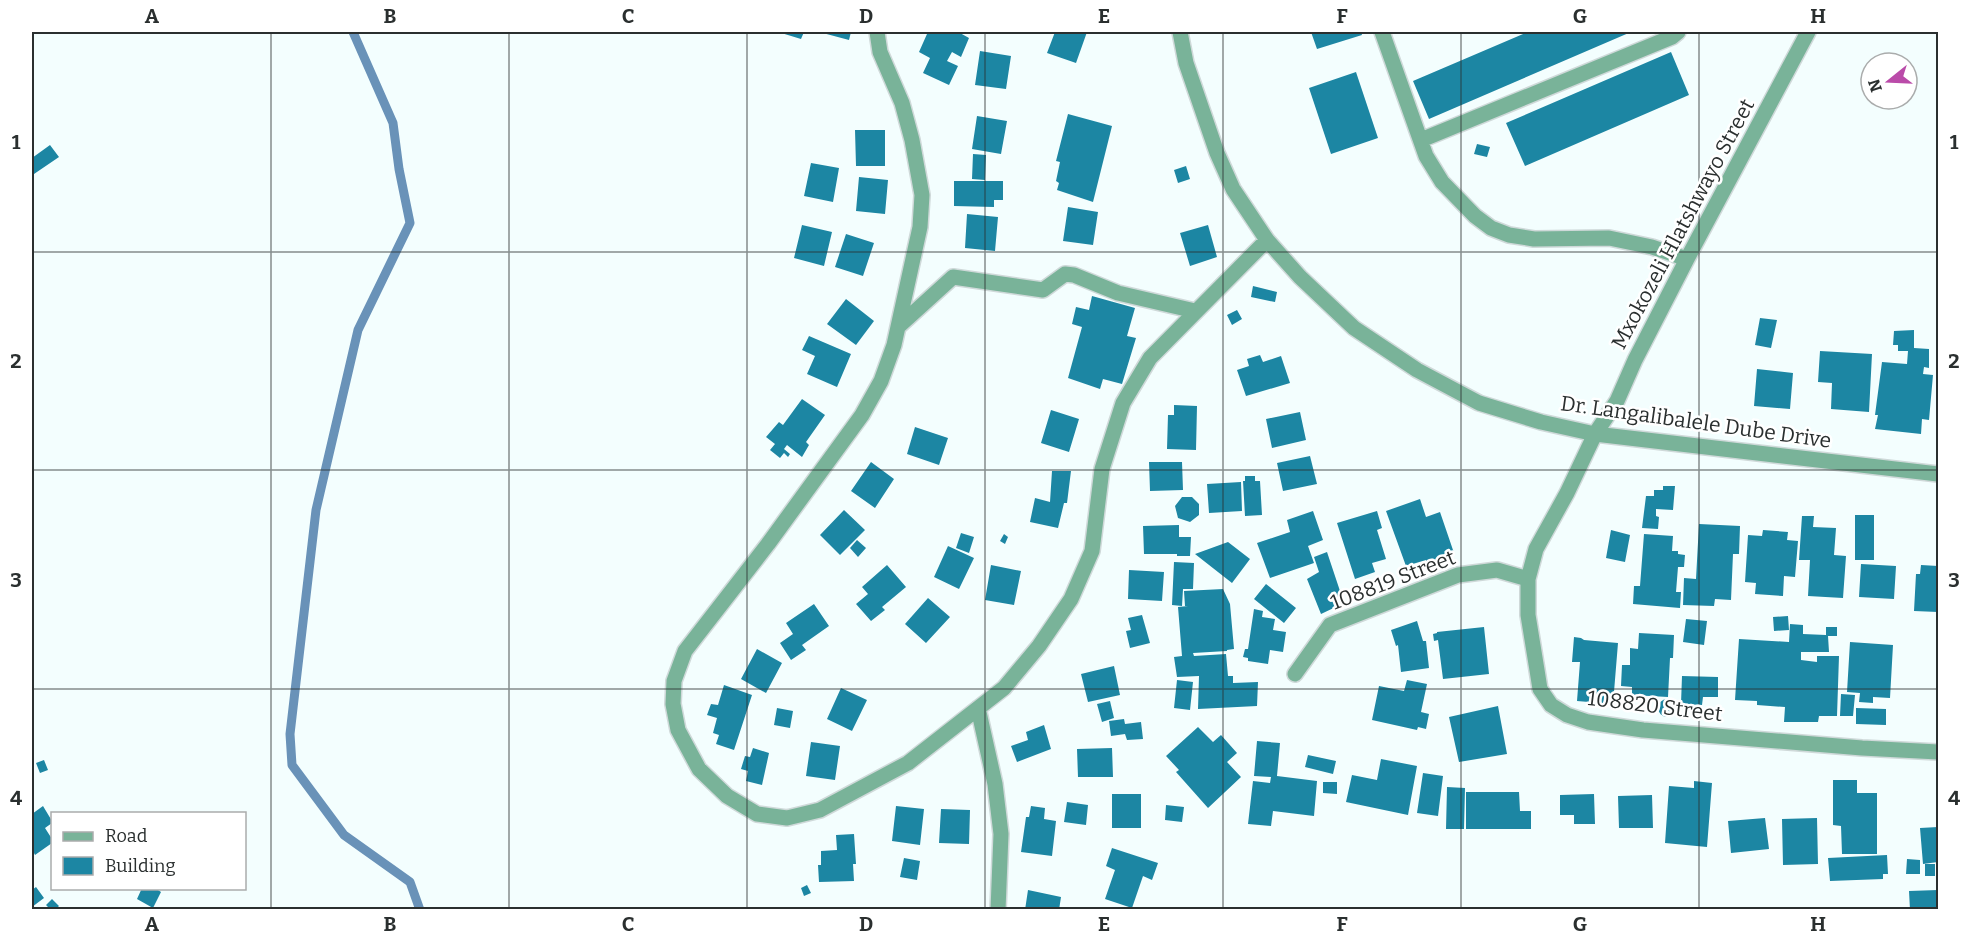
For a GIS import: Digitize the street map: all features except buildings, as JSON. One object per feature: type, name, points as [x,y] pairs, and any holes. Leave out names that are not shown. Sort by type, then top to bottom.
[{"type":"street","points":[[876,32],[880,52],[902,103],[912,140],[922,195],[920,227],[894,345],[881,381],[862,415],[768,544],[685,651],[674,681],[673,704],[678,730],[699,769],[727,796],[757,814],[787,818],[820,810],[908,763],[1004,688],[1039,646],[1071,599],[1092,551],[1102,469],[1123,403],[1150,358],[1267,240]]},
{"type":"street","name":"Dr. Langalibalele Dube Drive","points":[[1179,32],[1186,63],[1217,153],[1233,189],[1267,240],[1300,277],[1354,328],[1417,370],[1479,403],[1541,422],[1595,434],[1938,474]]},
{"type":"street","points":[[1382,32],[1426,156],[1442,182],[1460,202],[1491,228],[1509,235],[1534,239],[1609,238],[1652,247],[1687,259]]},
{"type":"street","points":[[1421,140],[1672,37],[1678,32]]},
{"type":"street","name":"Mxokozeli Hlatshwayo Street","points":[[1595,434],[1617,401],[1635,360],[1687,259],[1808,32]]},
{"type":"street","points":[[899,326],[953,277],[1043,290],[1065,274],[1074,275],[1118,293],[1195,311]]},
{"type":"street","name":"108820 Street","points":[[1595,434],[1567,493],[1536,549],[1528,579],[1528,615],[1540,689],[1551,705],[1567,715],[1588,722],[1643,730],[1938,752]]},
{"type":"street","name":"108819 Street","points":[[1295,674],[1330,626],[1458,575],[1497,570],[1528,579]]},
{"type":"street","points":[[978,708],[995,784],[1001,834],[998,909]]},
{"type":"waterway","points":[[353,32],[393,123],[410,223],[358,330],[316,510],[290,734],[292,765],[344,835],[410,882],[420,910]]}]
